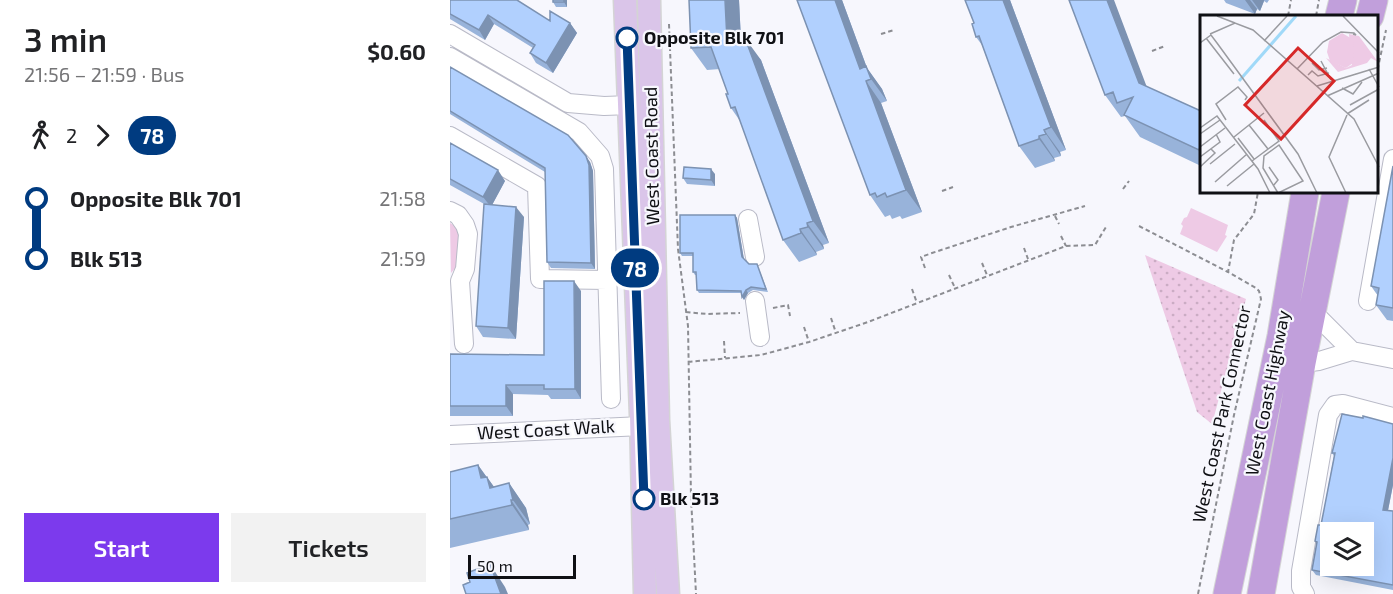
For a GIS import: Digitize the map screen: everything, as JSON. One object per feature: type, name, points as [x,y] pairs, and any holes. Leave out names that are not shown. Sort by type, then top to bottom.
[{"type":"highway","name":"West Coast Highway","points":[[1227,594],[1281,336],[1305,194]]},
{"type":"highway","name":"West Coast Highway","points":[[1261,594],[1302,363],[1336,194]]},
{"type":"main road","name":"West Coast Road","points":[[625,0],[630,105],[643,210],[635,266],[650,423]]},
{"type":"main road","name":"West Coast Road","points":[[649,0],[643,210],[654,524],[668,594]]},
{"type":"main road","name":"West Coast Road","points":[[645,594],[654,524]]},
{"type":"street","points":[[452,38],[568,103],[604,106],[630,105]]},
{"type":"street","points":[[450,57],[579,132],[600,156],[604,169],[611,399]]},
{"type":"street","points":[[557,120],[568,103]]},
{"type":"street","points":[[450,136],[537,186],[540,279],[608,273],[635,266]]},
{"type":"street","points":[[1368,301],[1393,159]]},
{"type":"street","points":[[450,211],[458,215],[468,234],[465,269],[455,283],[464,344]]},
{"type":"street","points":[[748,219],[755,257]]},
{"type":"street","points":[[755,301],[760,337]]},
{"type":"street","points":[[1312,311],[1352,351]]},
{"type":"street","points":[[1302,363],[1319,362],[1352,351],[1393,359]]},
{"type":"street","points":[[1305,594],[1301,587],[1301,571],[1328,416],[1335,405],[1343,404],[1393,417]]},
{"type":"street","name":"West Coast Walk","points":[[450,435],[650,423]]},
{"type":"path","points":[[1288,15],[1291,0]]},
{"type":"path","points":[[1320,15],[1356,7]]},
{"type":"path","points":[[669,20],[678,249],[688,326],[691,497],[696,594]]},
{"type":"path","points":[[881,34],[894,30]]},
{"type":"path","points":[[1152,51],[1165,46]]},
{"type":"path","points":[[1123,189],[1129,181]]},
{"type":"path","points":[[942,191],[952,186]]},
{"type":"path","points":[[1228,273],[1234,240],[1254,214],[1258,194]]},
{"type":"path","points":[[926,268],[921,257],[1011,227],[1085,206]]},
{"type":"path","points":[[1055,215],[1059,224]]},
{"type":"path","name":"West Coast Park Connector","points":[[1139,226],[1256,288],[1261,299],[1231,426],[1198,594]]},
{"type":"path","points":[[688,362],[767,354],[809,342],[1066,246],[1095,245],[1106,227]]},
{"type":"path","points":[[1061,236],[1066,246]]},
{"type":"path","points":[[1024,248],[1028,260]]},
{"type":"path","points":[[982,263],[987,275]]},
{"type":"path","points":[[949,275],[955,288]]},
{"type":"path","points":[[912,289],[917,303]]},
{"type":"path","points":[[831,318],[836,333]]},
{"type":"path","points":[[804,327],[809,342]]},
{"type":"path","points":[[724,341],[725,358]]},
{"type":"shaded area","points":[[1191,208],[1228,225],[1225,235],[1227,236],[1217,252],[1180,234],[1183,226],[1181,224]]},
{"type":"shaded area","points":[[450,223],[460,234],[458,265],[451,273]]},
{"type":"shaded area","points":[[1145,255],[1246,299],[1212,424],[1197,412]]},
{"type":"building","points":[[450,0],[517,0],[550,21],[550,11],[570,23],[546,63],[530,53],[535,45],[488,15],[479,30],[450,14]]},
{"type":"building","points":[[689,0],[725,0],[727,40],[738,36],[739,40],[745,38],[813,221],[807,223],[808,227],[800,229],[801,233],[783,240],[735,107],[731,108],[711,47],[691,48]]},
{"type":"building","points":[[797,0],[835,0],[860,69],[866,66],[871,79],[866,81],[906,190],[887,197],[885,193],[877,197],[875,193],[870,195]]},
{"type":"building","points":[[965,0],[1003,0],[1051,127],[1044,130],[1046,134],[1039,136],[1039,139],[1019,146],[979,36],[976,37],[972,24],[974,23]]},
{"type":"building","points":[[1069,0],[1107,0],[1139,83],[1200,111],[1199,150],[1124,115],[1133,97],[1117,103],[1113,92],[1105,95]]},
{"type":"building","points":[[450,67],[568,135],[586,156],[589,165],[591,263],[547,262],[545,168],[450,111]]},
{"type":"building","points":[[450,143],[498,170],[483,197],[450,179]]},
{"type":"building","points":[[1393,166],[1393,308],[1376,305],[1379,288],[1371,286]]},
{"type":"building","points":[[684,167],[711,169],[711,180],[683,178]]},
{"type":"building","points":[[484,204],[516,207],[508,328],[476,326]]},
{"type":"building","points":[[680,215],[735,215],[742,257],[749,264],[757,264],[766,289],[751,287],[742,297],[741,291],[697,290],[696,272],[693,272],[693,253],[680,253]]},
{"type":"building","points":[[544,281],[574,281],[575,389],[544,389],[544,385],[506,385],[506,406],[450,406],[450,354],[544,355]]},
{"type":"building","points":[[1342,414],[1363,418],[1363,416],[1393,424],[1393,458],[1383,510],[1393,511],[1393,585],[1344,576],[1374,576],[1374,522],[1322,522],[1335,453],[1332,453]]},
{"type":"building","points":[[478,465],[481,478],[487,477],[490,488],[509,483],[512,505],[450,519],[450,472]]},
{"type":"building","points":[[1318,525],[1320,525],[1320,571],[1312,570]]},
{"type":"building","points":[[490,564],[501,594],[466,594],[463,585],[470,582],[467,573]]},
{"type":"bus line","name":"78","points":[[627,38],[632,223],[644,499]]},
{"type":"place","name":"Opposite Blk 701","points":[[627,38]]},
{"type":"place","name":"Blk 513","points":[[644,499]]}]
